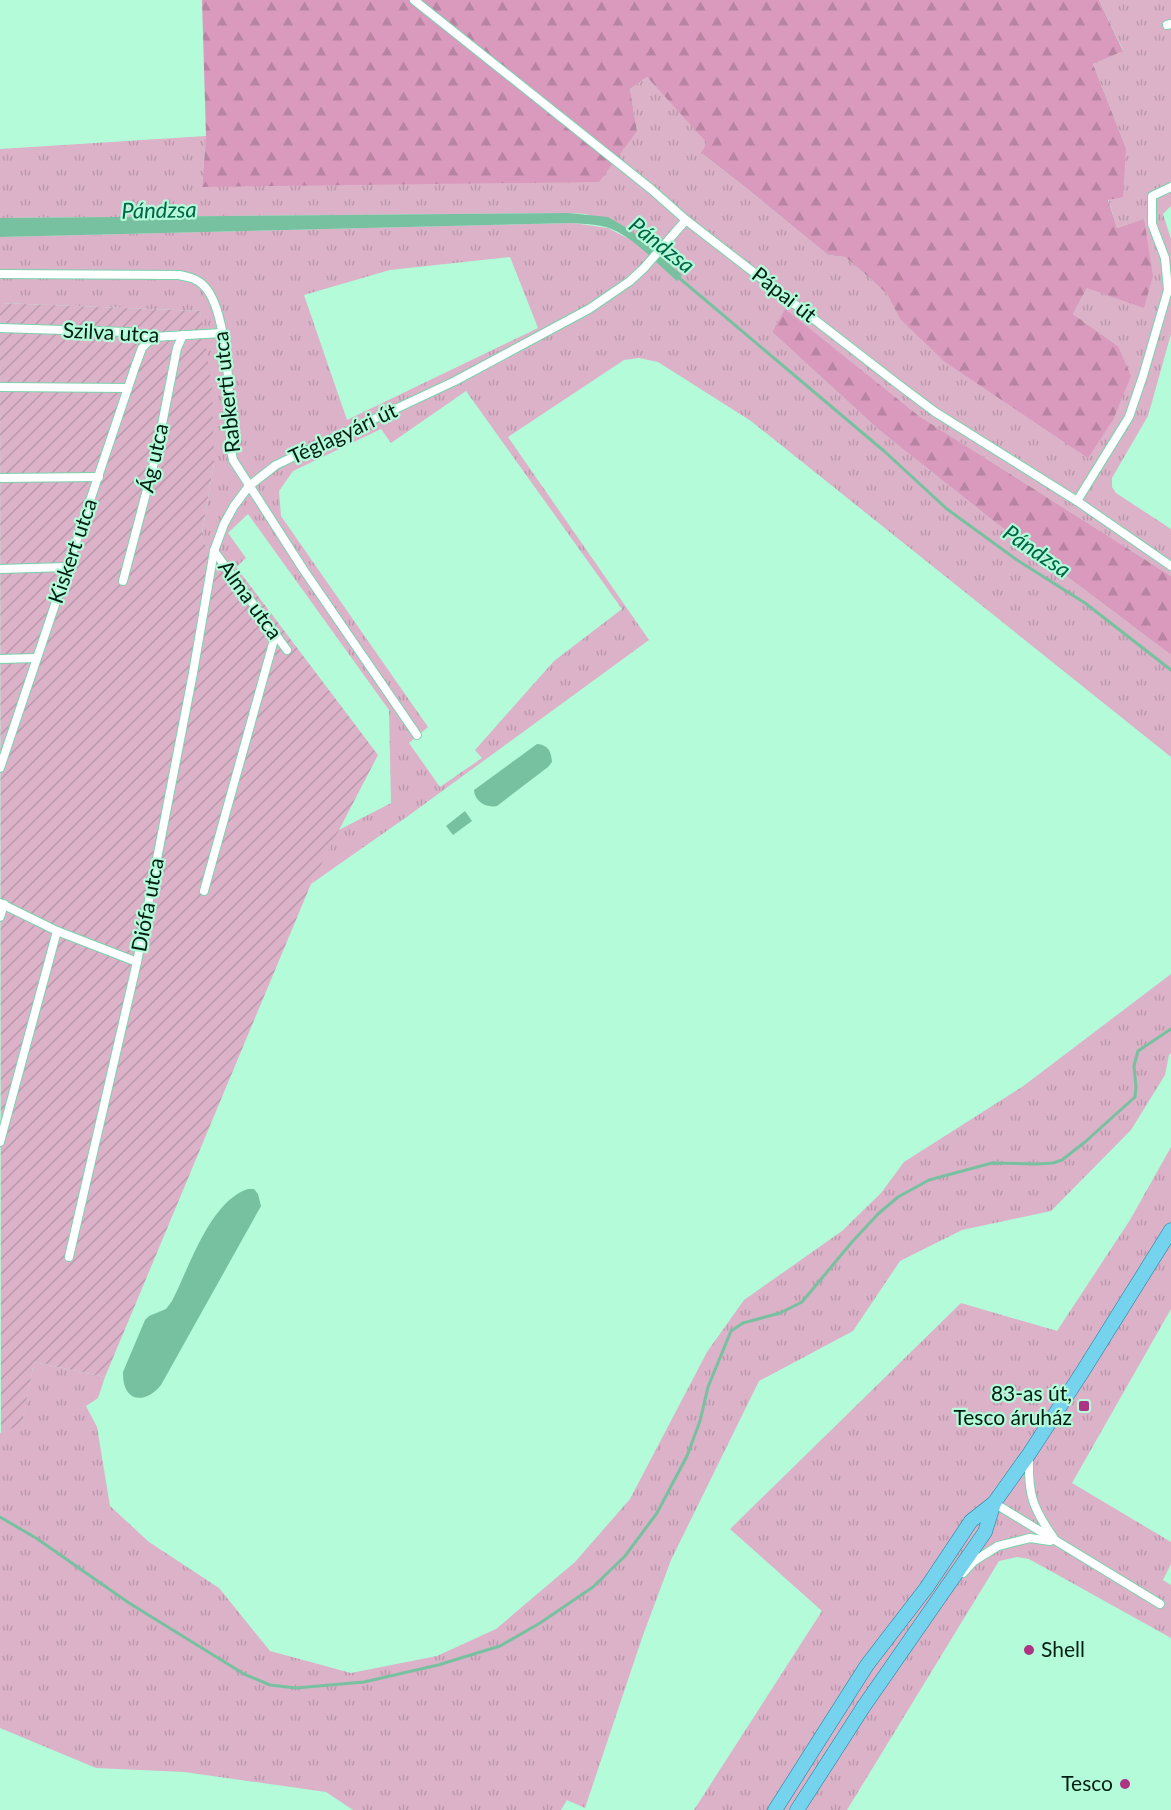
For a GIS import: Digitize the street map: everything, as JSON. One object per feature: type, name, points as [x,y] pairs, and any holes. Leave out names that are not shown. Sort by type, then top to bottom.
[{"type":"main road","points":[[775,1810],[867,1665],[927,1587],[971,1521],[994,1503],[1029,1454],[1171,1230]]},
{"type":"main road","points":[[797,1810],[864,1706],[986,1532],[994,1503]]},
{"type":"street","name":"Pápai út","points":[[414,0],[651,189],[686,220],[935,412],[1077,501],[1171,566]]},
{"type":"street","points":[[1077,501],[1129,417],[1156,334],[1168,290],[1165,258],[1152,225],[1152,196],[1171,187]]},
{"type":"street","name":"Téglagyári út","points":[[249,486],[276,465],[456,381],[589,309],[644,268],[686,220]]},
{"type":"street","name":"Rabkerti utca","points":[[0,274],[179,275],[203,284],[216,305],[222,333],[229,390],[229,445],[233,460],[249,486]]},
{"type":"street","name":"Szilva utca","points":[[0,328],[128,332],[153,337],[222,333]]},
{"type":"street","name":"Ág utca","points":[[123,581],[156,455],[177,348],[183,335]]},
{"type":"street","name":"Kiskert utca","points":[[0,768],[142,348],[153,337]]},
{"type":"street","points":[[0,387],[128,388]]},
{"type":"street","points":[[0,478],[99,477]]},
{"type":"street","points":[[214,551],[224,524],[249,486],[417,735]]},
{"type":"street","name":"Alma utca","points":[[214,551],[287,650]]},
{"type":"street","name":"Diófa utca","points":[[69,1257],[137,962],[193,673],[214,551]]},
{"type":"street","points":[[0,569],[68,567]]},
{"type":"street","points":[[204,891],[275,636]]},
{"type":"street","points":[[0,659],[36,657]]},
{"type":"street","points":[[0,742],[10,741]]},
{"type":"street","points":[[0,917],[2,904],[57,931],[137,962]]},
{"type":"street","points":[[0,1142],[57,931]]},
{"type":"street","points":[[1029,1454],[1028,1484],[1034,1507],[1057,1542]]},
{"type":"street","points":[[994,1503],[1160,1604]]},
{"type":"street","points":[[944,1594],[974,1561],[998,1546],[1030,1538],[1057,1542]]},
{"type":"green space","points":[[202,0],[1099,0],[1123,51],[1093,64],[1126,148],[1123,197],[1108,200],[1117,228],[1144,219],[1153,276],[1144,308],[1087,288],[1073,314],[1118,346],[1131,376],[1113,420],[1088,458],[945,362],[900,319],[887,294],[865,274],[845,257],[828,255],[701,153],[707,143],[647,77],[630,89],[637,131],[599,182],[202,187],[206,136]]},
{"type":"green space","points":[[1099,0],[1171,0],[1171,206],[1163,214],[1171,239],[1171,334],[1148,416],[1112,478],[1112,487],[1116,493],[1171,529],[1171,576],[919,416],[785,310],[772,332],[879,430],[996,523],[1171,655],[1171,757],[751,421],[658,362],[639,358],[624,360],[508,437],[649,640],[311,884],[337,831],[391,803],[389,710],[248,514],[228,533],[246,558],[227,576],[201,539],[214,463],[200,311],[0,303],[0,237],[573,223],[608,228],[627,238],[627,228],[586,214],[568,213],[0,218],[0,149],[206,136],[202,187],[637,131],[630,89],[647,77],[708,143],[702,154],[828,255],[845,257],[887,294],[900,319],[1118,346],[1073,314],[1087,288],[1145,219],[1117,228],[1108,199],[1126,148],[1093,64],[1123,50]],"holes":[[[510,257],[538,328],[347,420],[304,295],[390,270]],[[466,391],[622,609],[554,661],[475,750],[482,758],[440,787],[409,743],[428,727],[281,516],[279,491],[293,471],[381,429],[391,443]]]},
{"type":"green space","points":[[0,303],[200,311],[212,386],[214,463],[201,539],[227,575],[236,567],[378,755],[311,884],[105,1377],[34,1362],[22,1424],[1,1433]]},
{"type":"green space","points":[[785,309],[919,416],[1171,576],[1171,655],[996,523],[879,430],[772,332]]},
{"type":"green space","points":[[1171,974],[1171,1053],[1165,1075],[1131,1130],[1051,1211],[962,1230],[900,1261],[853,1331],[759,1381],[671,1560],[642,1638],[585,1808],[567,1800],[561,1810],[353,1810],[326,1792],[184,1772],[96,1768],[0,1728],[0,1433],[22,1423],[34,1362],[105,1377],[98,1398],[86,1406],[97,1427],[110,1506],[149,1542],[219,1588],[270,1651],[351,1673],[437,1656],[496,1629],[575,1562],[630,1499],[707,1352],[744,1300],[842,1231],[881,1193],[904,1162],[1022,1087]]},
{"type":"green space","points":[[1171,1147],[1171,1309],[1072,1483],[1171,1542],[1171,1564],[1163,1580],[1171,1585],[1171,1638],[1029,1559],[1017,1557],[999,1561],[847,1810],[694,1810],[822,1611],[730,1529],[961,1303],[1057,1331],[1130,1220]]},
{"type":"shaded area","points":[[568,213],[608,217],[627,228],[682,275],[677,281],[643,250],[615,231],[598,225],[573,223],[0,237],[0,218]]},
{"type":"shaded area","points":[[537,744],[546,747],[550,752],[552,762],[548,767],[497,806],[485,805],[476,798],[474,790]]},
{"type":"shaded area","points":[[465,811],[472,821],[453,835],[446,826]]},
{"type":"shaded area","points":[[248,1189],[254,1189],[258,1194],[261,1206],[161,1385],[148,1396],[135,1397],[126,1389],[123,1372],[145,1320],[166,1309],[212,1221],[222,1207]]},
{"type":"waterway","name":"Pándzsa","points":[[678,277],[884,451],[947,509],[1017,560],[1085,603],[1171,670]]},
{"type":"waterway","points":[[0,1517],[36,1538],[129,1603],[244,1674],[270,1685],[296,1688],[364,1682],[438,1665],[500,1646],[540,1623],[593,1587],[625,1556],[657,1513],[687,1456],[700,1421],[708,1387],[731,1331],[743,1323],[780,1313],[802,1302],[878,1214],[898,1197],[929,1180],[992,1163],[1037,1164],[1062,1160],[1135,1097],[1134,1066],[1138,1051],[1171,1029]]},
{"type":"place","name":"83-as út, Tesco áruház","points":[[1084,1406]]},
{"type":"place","name":"Shell","points":[[1029,1650]]},
{"type":"place","name":"Tesco","points":[[1125,1784]]}]
